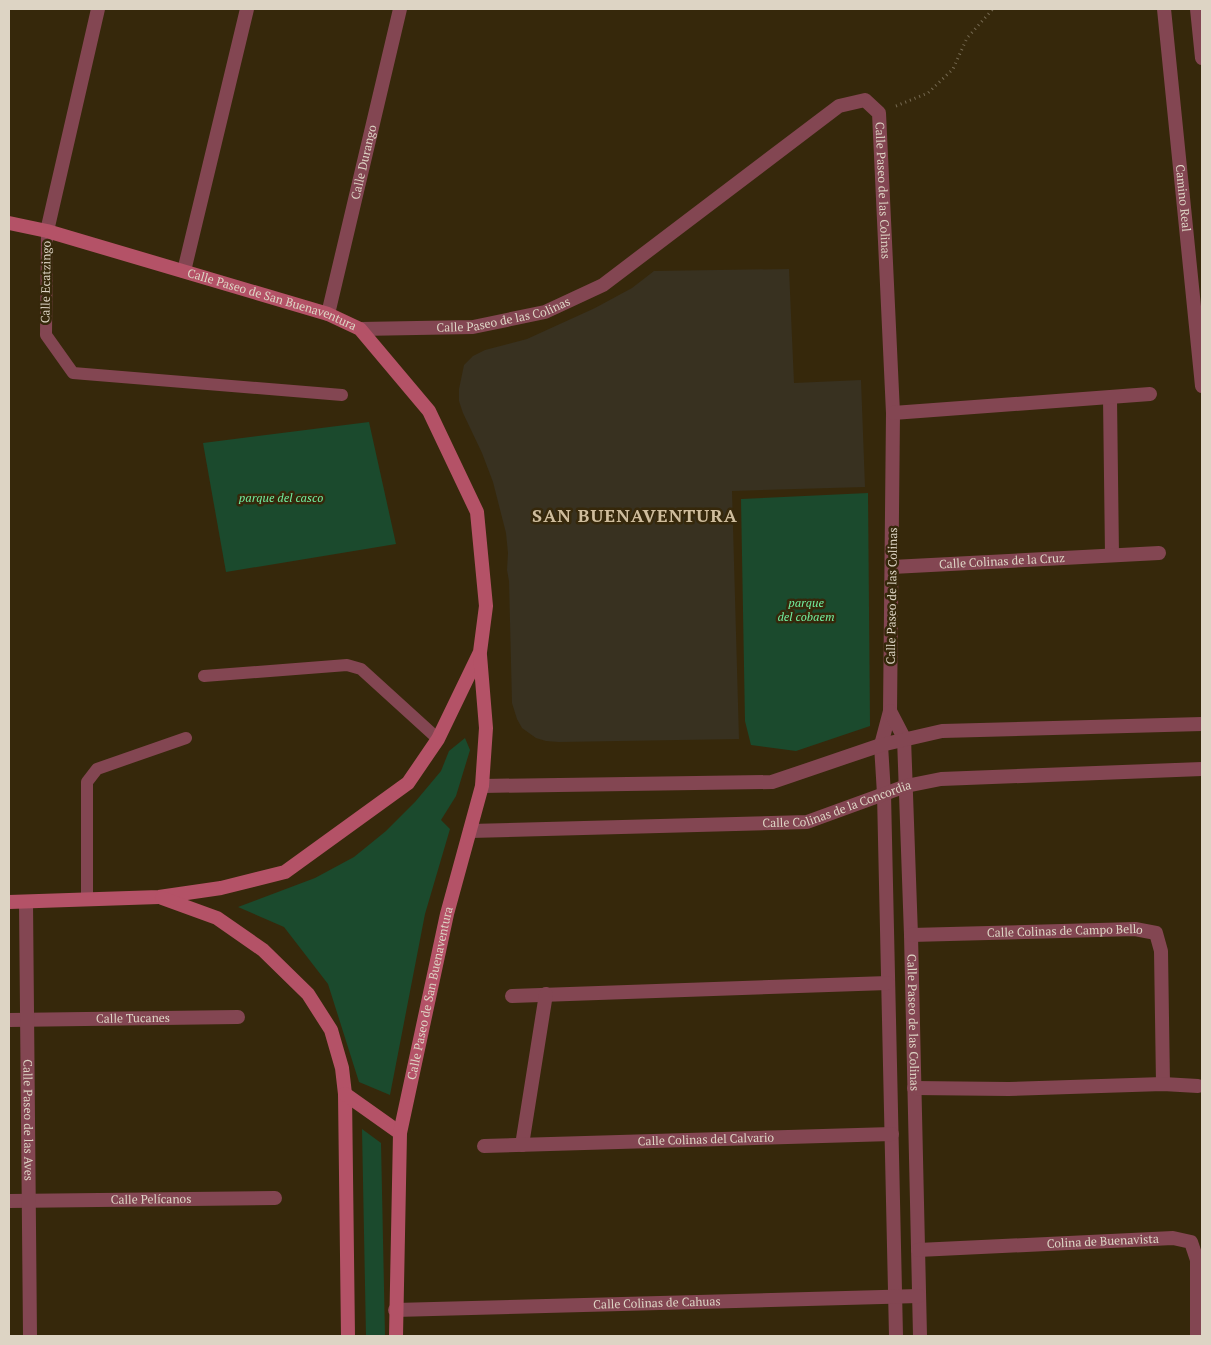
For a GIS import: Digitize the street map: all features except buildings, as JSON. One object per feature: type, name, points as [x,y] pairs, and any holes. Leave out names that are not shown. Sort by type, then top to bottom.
[{"type":"main road","name":"Calle Paseo de San Buenaventura","points":[[9,223],[47,231],[328,314],[360,329],[429,411],[476,512],[486,606],[480,652],[486,728],[482,786],[447,914],[400,1133],[396,1336]]},
{"type":"main road","name":"Calle Paseo de San Buenaventura","points":[[9,902],[159,897],[221,888],[285,872],[408,783],[438,739],[480,652]]},
{"type":"main road","name":"Calle Paseo de San Buenaventura","points":[[159,897],[216,918],[263,950],[308,994],[331,1030],[342,1068],[345,1094],[348,1336]]},
{"type":"main road","points":[[345,1094],[400,1133]]},
{"type":"street","name":"Calle Ecatzingo","points":[[47,231],[98,9]]},
{"type":"street","points":[[184,271],[246,9]]},
{"type":"street","name":"Calle Durango","points":[[328,314],[400,9]]},
{"type":"street","name":"Camino Real","points":[[1164,9],[1202,386]]},
{"type":"street","points":[[1197,9],[1202,58]]},
{"type":"street","name":"Calle Paseo de las Colinas","points":[[360,329],[473,327],[545,312],[603,285],[839,106],[865,100],[879,113],[893,413],[890,711],[880,745],[884,794],[896,1336]]},
{"type":"street","points":[[893,413],[1150,394]]},
{"type":"street","points":[[1110,398],[1112,555]]},
{"type":"street","name":"Calle Colinas de la Cruz","points":[[892,567],[1159,553]]},
{"type":"street","name":"Calle Paseo de las Colinas","points":[[890,711],[904,738],[911,935],[920,1336]]},
{"type":"street","points":[[482,786],[772,782],[880,745],[904,738],[942,731],[1202,724]]},
{"type":"street","name":"Calle Colinas de la Concordia","points":[[470,832],[807,822],[906,786],[941,779],[1202,769]]},
{"type":"street","name":"Calle Paseo de las Aves","points":[[26,902],[30,1336]]},
{"type":"street","name":"Calle Colinas de Campo Bello","points":[[911,935],[1135,929],[1156,933],[1161,951],[1163,1084]]},
{"type":"street","points":[[512,996],[888,983]]},
{"type":"street","points":[[522,1145],[546,994]]},
{"type":"street","name":"Calle Tucanes","points":[[9,1020],[238,1017]]},
{"type":"street","points":[[914,1088],[1009,1089],[1163,1084],[1198,1086]]},
{"type":"street","name":"Calle Colinas del Calvario","points":[[484,1146],[892,1134]]},
{"type":"street","name":"Calle Pelícanos","points":[[9,1201],[275,1198]]},
{"type":"street","name":"Colina de Buenavista","points":[[918,1250],[1173,1238],[1191,1242],[1197,1260],[1197,1336]]},
{"type":"street","name":"Calle Colinas de Cahuas","points":[[396,1310],[919,1296]]},
{"type":"lane","name":"Calle Ecatzingo","points":[[47,231],[46,335],[73,372],[342,395]]},
{"type":"lane","points":[[204,676],[347,665],[360,669],[438,739]]},
{"type":"lane","points":[[87,900],[88,782],[96,769],[186,738]]},
{"type":"path","points":[[879,113],[928,93],[953,69],[967,38],[993,9]]},
{"type":"shaded area","points":[[789,269],[794,383],[861,380],[865,487],[732,491],[739,739],[559,742],[536,738],[522,728],[512,703],[506,533],[493,482],[459,401],[459,389],[464,365],[473,356],[485,350],[527,339],[595,308],[632,288],[654,271]]},
{"type":"green space","name":"parque del casco","points":[[369,422],[396,544],[226,572],[203,443]]},
{"type":"green space","name":"parque del cobaem","points":[[868,493],[870,726],[796,751],[751,745],[745,721],[741,499]]},
{"type":"green space","points":[[465,738],[470,750],[456,796],[441,820],[450,829],[425,914],[390,1095],[359,1082],[328,984],[284,927],[238,907],[315,878],[354,857],[386,831],[415,802],[441,771],[449,751]]},
{"type":"green space","points":[[362,1129],[381,1143],[385,1336],[366,1336]]},
{"type":"district","name":"SAN BUENAVENTURA","points":[[635,516]]}]
